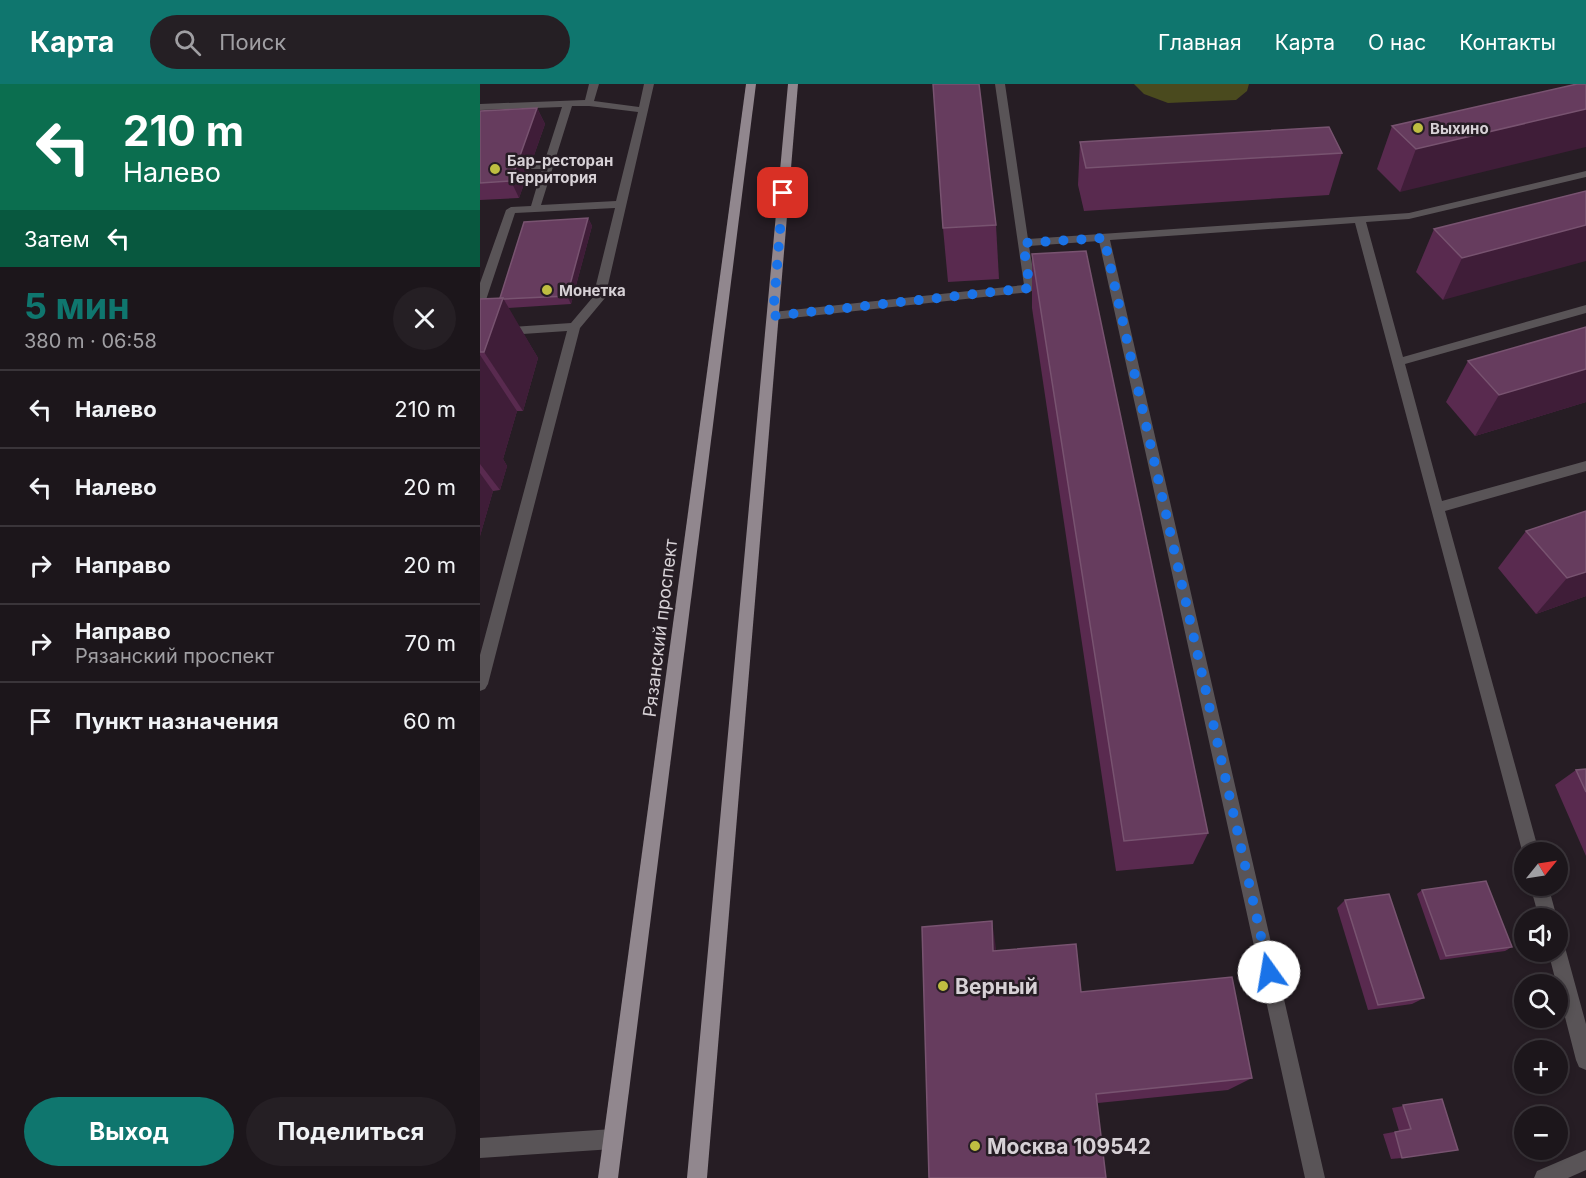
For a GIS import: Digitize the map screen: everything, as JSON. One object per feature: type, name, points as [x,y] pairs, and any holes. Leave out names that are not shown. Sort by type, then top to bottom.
[{"type":"main road","name":"Рязанский проспект","points":[[608,1178],[751,84]]},
{"type":"main road","points":[[697,1178],[793,84]]},
{"type":"lane","points":[[589,103],[594,84]]},
{"type":"lane","points":[[480,684],[574,327],[599,298],[649,84]]},
{"type":"lane","points":[[773,316],[1030,288],[1000,84]]},
{"type":"lane","points":[[480,107],[589,103],[642,110]]},
{"type":"lane","points":[[537,225],[549,166],[568,104]]},
{"type":"lane","points":[[531,166],[549,166]]},
{"type":"lane","points":[[1023,243],[1409,216],[1586,174]]},
{"type":"lane","points":[[480,300],[511,210],[621,204]]},
{"type":"lane","points":[[1360,221],[1527,842]]},
{"type":"lane","points":[[1104,238],[1315,1178]]},
{"type":"lane","points":[[1398,362],[1586,309]]},
{"type":"lane","points":[[480,333],[574,327]]},
{"type":"lane","points":[[1438,508],[1586,466]]},
{"type":"lane","points":[[1560,962],[1586,1060]]},
{"type":"lane","points":[[480,1148],[613,1139]]},
{"type":"lane","points":[[1544,1178],[1586,1161]]},
{"type":"shaded area","points":[[1134,84],[1249,84],[1247,91],[1236,100],[1168,103],[1144,94]]},
{"type":"building","points":[[933,84],[979,84],[996,225],[943,228]]},
{"type":"building","points":[[1577,84],[1586,84],[1586,109],[1416,149],[1392,126]]},
{"type":"building","points":[[537,108],[511,181],[480,183],[480,111]]},
{"type":"building","points":[[1329,127],[1342,153],[1086,168],[1080,142]]},
{"type":"building","points":[[1586,191],[1586,225],[1462,258],[1434,229]]},
{"type":"building","points":[[588,218],[567,296],[500,298],[524,222]]},
{"type":"building","points":[[1086,251],[1208,833],[1124,841],[1032,254]]},
{"type":"building","points":[[503,298],[484,352],[480,352],[480,299]]},
{"type":"building","points":[[1586,327],[1586,369],[1499,395],[1468,361]]},
{"type":"building","points":[[1586,511],[1586,572],[1567,578],[1526,531]]},
{"type":"building","points":[[1586,769],[1586,792],[1576,770]]},
{"type":"building","points":[[1486,881],[1512,947],[1446,956],[1422,890]]},
{"type":"building","points":[[1389,894],[1424,998],[1378,1005],[1345,900]]},
{"type":"building","points":[[992,921],[993,951],[1076,944],[1081,992],[1232,977],[1252,1078],[1096,1094],[1106,1178],[929,1178],[922,927]]},
{"type":"building","points":[[1442,1099],[1458,1150],[1402,1158],[1395,1132],[1411,1129],[1403,1105]]},
{"type":"place","name":"Выхино","points":[[1418,128]]},
{"type":"place","name":"Бар-ресторан Территория","points":[[495,169]]},
{"type":"place","name":"Монетка","points":[[547,290]]},
{"type":"place","name":"Верный","points":[[943,986]]},
{"type":"place","name":"Москва 109542","points":[[975,1146]]},
{"type":"route","points":[[783,193],[773,316],[1030,288],[1023,243],[1104,238],[1269,972]]}]
